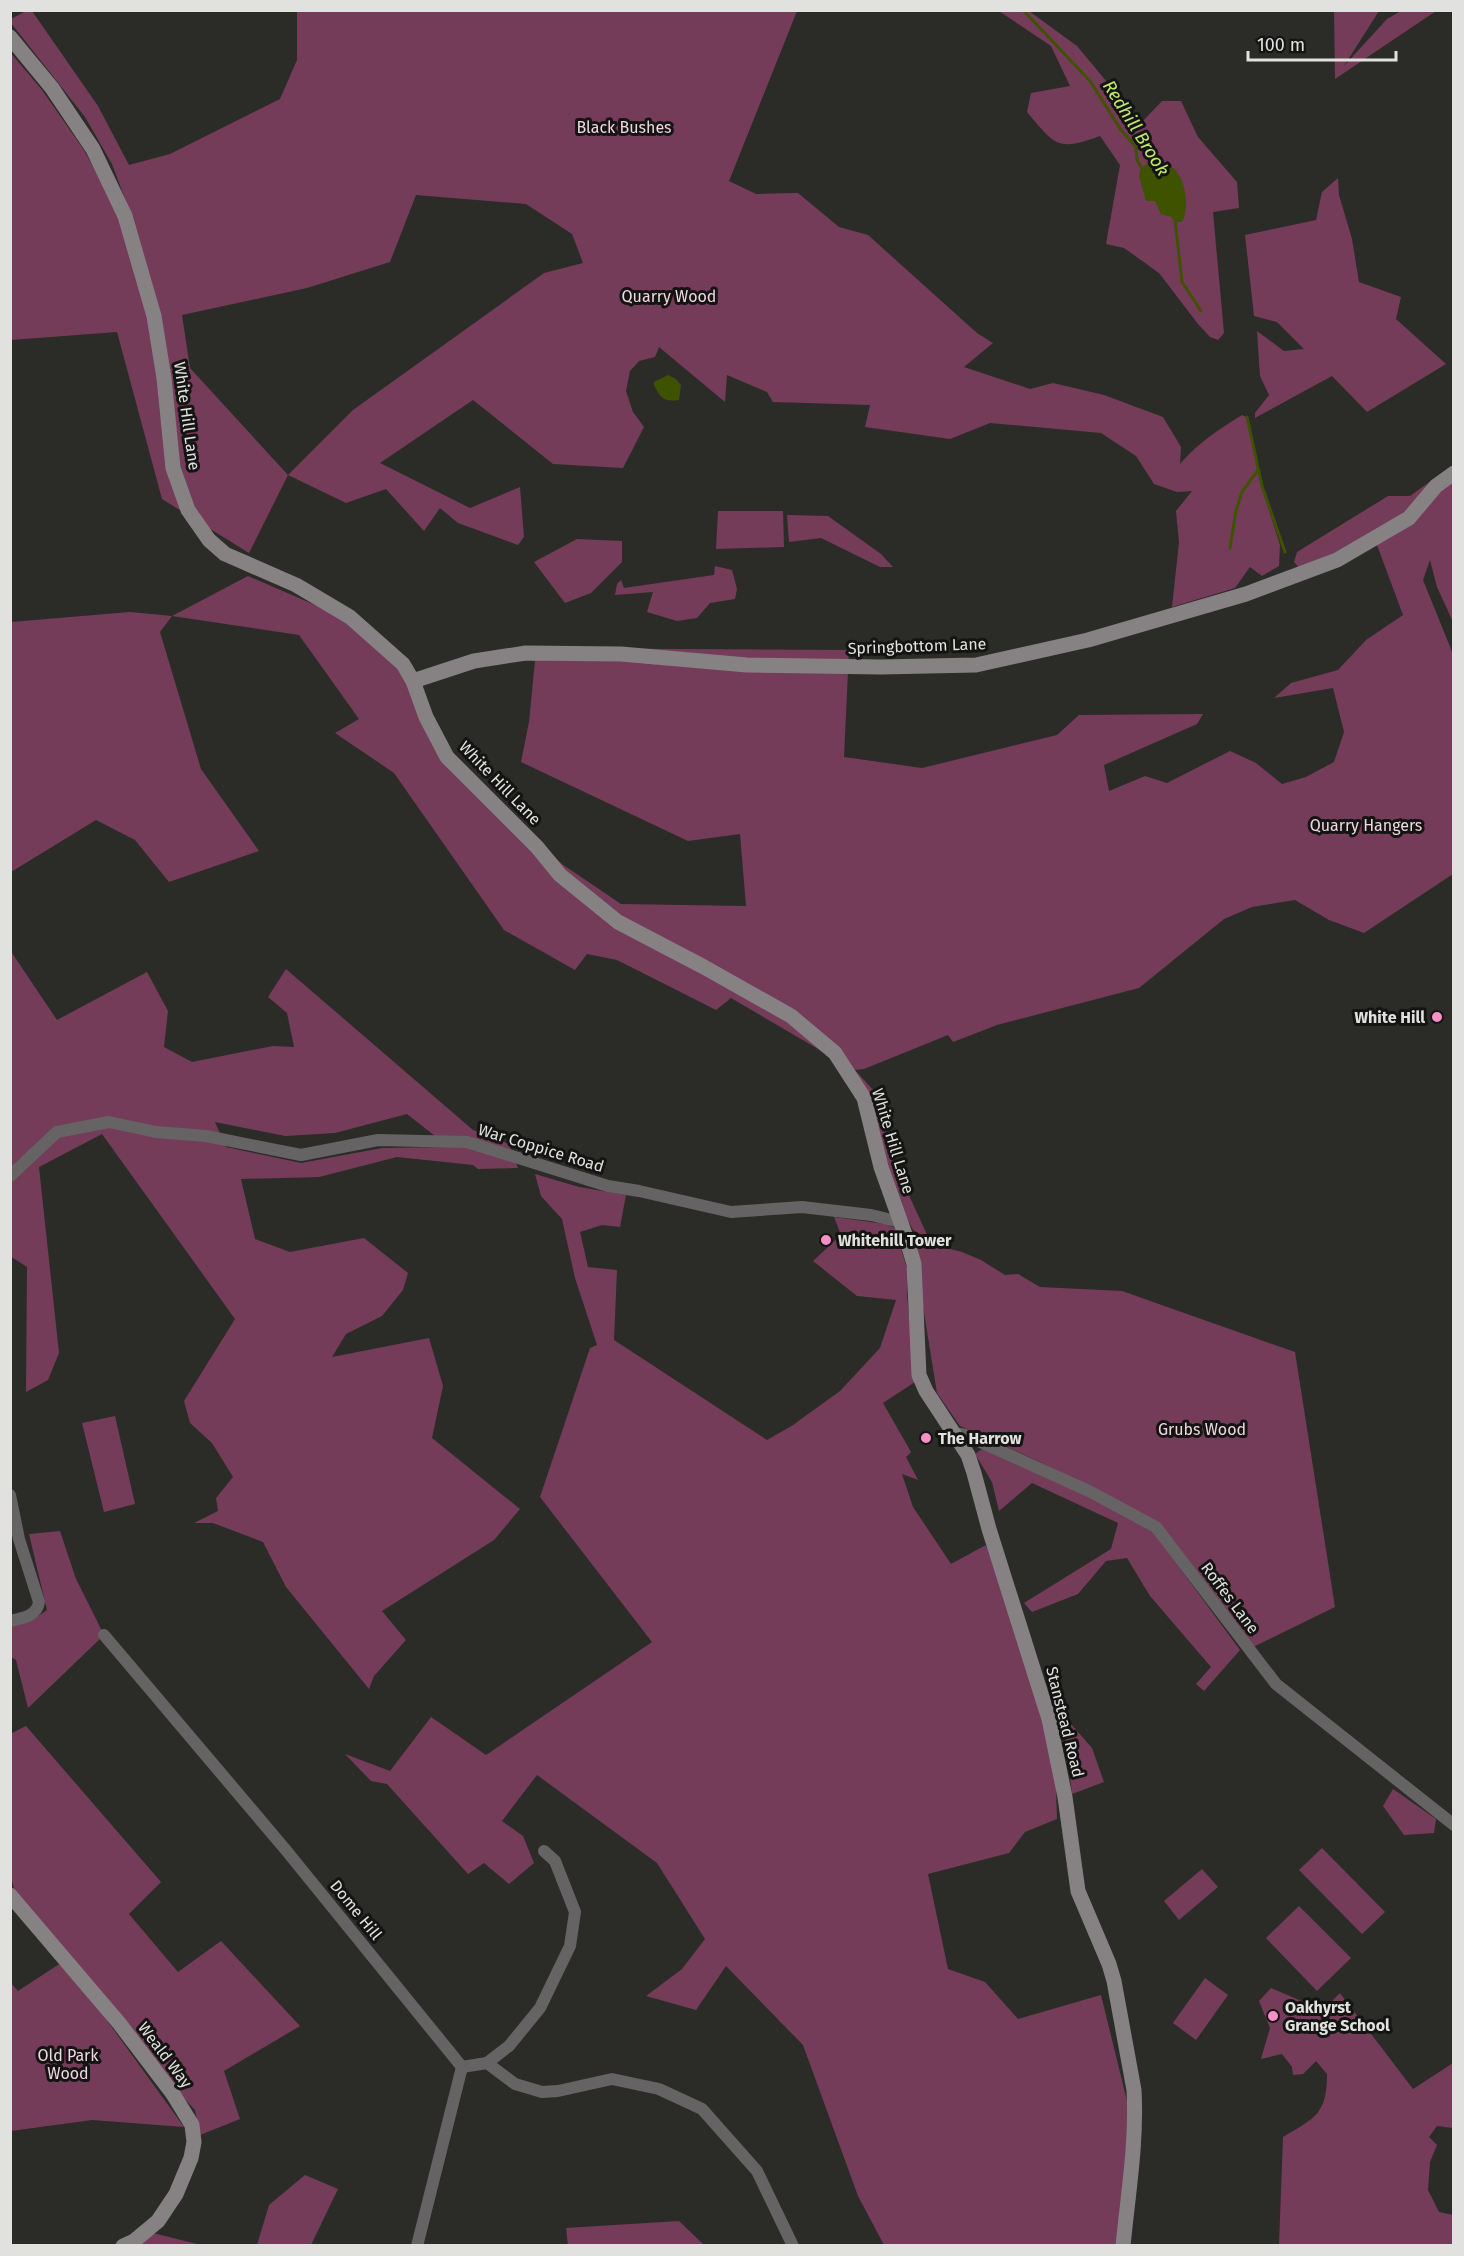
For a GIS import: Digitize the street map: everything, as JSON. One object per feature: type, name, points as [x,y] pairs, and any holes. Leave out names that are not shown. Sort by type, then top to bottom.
[{"type":"street","name":"White Hill Lane","points":[[12,38],[52,88],[93,148],[125,216],[154,316],[164,378],[174,468],[188,510],[209,540],[225,554],[296,585],[350,617],[403,664],[413,681],[426,717],[447,757],[537,847],[560,875],[618,922],[791,1016],[835,1053],[864,1098],[881,1167],[900,1222]]},
{"type":"street","name":"Springbottom Lane","points":[[413,681],[474,661],[526,653],[621,654],[747,665],[881,667],[976,665],[1099,637],[1246,594],[1337,560],[1410,518],[1436,486],[1454,473]]},
{"type":"street","name":"War Coppice Road","points":[[10,1176],[57,1132],[109,1122],[156,1132],[206,1136],[301,1155],[378,1140],[467,1142],[608,1186],[731,1212],[802,1207],[871,1215],[900,1222]]},
{"type":"street","name":"Stanstead Road","points":[[900,1222],[914,1264],[919,1374],[926,1391],[968,1455],[974,1473],[989,1529],[1049,1719],[1065,1797],[1078,1891],[1114,1981],[1136,2108],[1123,2246]]},
{"type":"street","name":"Roffes Lane","points":[[955,1436],[966,1435],[1089,1491],[1156,1527],[1276,1684],[1454,1825]]},
{"type":"street","points":[[10,1495],[19,1539],[39,1602],[34,1613],[10,1621]]},
{"type":"street","name":"Dome Hill","points":[[104,1635],[285,1849],[462,2067]]},
{"type":"street","points":[[417,2246],[462,2067],[487,2063],[510,2046],[540,2008],[570,1946],[575,1912],[555,1861],[544,1851]]},
{"type":"street","name":"Weald Way","points":[[10,1895],[119,2023],[173,2094],[192,2125],[194,2142],[191,2158],[176,2194],[158,2221],[147,2232],[123,2246]]},
{"type":"street","points":[[487,2063],[515,2084],[542,2092],[558,2091],[612,2079],[659,2089],[702,2109],[757,2171],[793,2246]]},
{"type":"green space","points":[[26,11],[32,11],[98,106],[129,165],[170,154],[280,99],[297,60],[297,11],[797,11],[729,181],[756,194],[798,193],[839,227],[868,235],[977,333],[993,343],[964,367],[1030,389],[1053,383],[1104,395],[1163,417],[1181,447],[1180,464],[1217,432],[1242,415],[1246,417],[1263,491],[1280,545],[1279,566],[1262,576],[1250,567],[1235,588],[1172,607],[1179,542],[1176,511],[1192,491],[1177,492],[1154,484],[1136,456],[1101,433],[990,423],[950,439],[865,427],[870,405],[773,402],[767,392],[727,375],[725,402],[659,347],[655,357],[639,361],[630,371],[626,391],[633,412],[644,427],[623,468],[553,464],[473,400],[380,463],[470,508],[520,487],[524,537],[518,545],[458,523],[440,508],[424,531],[386,489],[346,503],[288,475],[249,553],[162,499],[117,332],[11,340],[10,52],[42,90],[84,150],[102,183],[131,215],[112,164],[85,117],[11,23],[11,19]],"holes":[[[416,195],[526,204],[572,234],[583,263],[544,273],[353,410],[288,475],[190,368],[182,315],[307,288],[390,262]]]},
{"type":"green space","points":[[999,11],[1029,11],[1077,46],[1141,123],[1162,101],[1181,101],[1198,137],[1237,182],[1239,208],[1213,212],[1224,333],[1218,340],[1210,337],[1198,324],[1159,273],[1124,248],[1106,244],[1120,165],[1100,136],[1074,144],[1058,142],[1044,132],[1027,112],[1031,93],[1070,86],[1051,46]]},
{"type":"green space","points":[[1334,11],[1379,11],[1344,66],[1387,19],[1401,11],[1436,11],[1335,79]]},
{"type":"green space","points":[[1338,178],[1339,195],[1352,239],[1359,282],[1401,297],[1396,319],[1446,364],[1367,412],[1332,376],[1255,418],[1255,413],[1269,395],[1260,376],[1257,331],[1284,351],[1304,349],[1277,322],[1254,316],[1245,235],[1316,220],[1322,192]]},
{"type":"green space","name":"Quarry Hangers","points":[[1453,465],[1453,622],[1437,587],[1430,560],[1423,580],[1453,654],[1453,874],[1364,933],[1329,920],[1295,900],[1252,907],[1224,919],[1139,988],[997,1025],[953,1042],[948,1035],[864,1069],[855,1070],[874,1091],[896,1167],[929,1239],[913,1230],[904,1213],[854,1070],[731,998],[716,1010],[617,960],[587,954],[575,970],[504,930],[394,773],[335,733],[359,719],[299,635],[172,616],[248,576],[338,615],[397,666],[443,742],[461,764],[562,864],[621,904],[746,906],[740,834],[688,841],[521,762],[529,722],[535,661],[519,648],[849,650],[844,757],[922,768],[1057,735],[1079,715],[1203,714],[1197,724],[1104,765],[1109,791],[1145,776],[1167,783],[1230,751],[1256,763],[1282,784],[1306,777],[1334,762],[1344,732],[1333,688],[1274,698],[1291,683],[1338,670],[1366,640],[1403,615],[1377,545],[1307,577],[1294,562],[1297,552],[1388,496],[1410,496]]},
{"type":"green space","points":[[718,511],[783,511],[784,547],[716,549]]},
{"type":"green space","points":[[787,515],[828,516],[881,554],[893,567],[880,567],[821,538],[789,542]]},
{"type":"green space","points":[[577,539],[622,541],[622,562],[591,593],[565,603],[534,562]]},
{"type":"green space","points":[[715,566],[732,570],[737,589],[735,599],[710,603],[697,618],[677,621],[647,612],[653,592],[615,595],[617,584],[621,580],[624,588],[714,575]]},
{"type":"green space","points":[[130,612],[172,616],[160,632],[201,769],[259,851],[169,882],[135,840],[96,820],[11,872],[11,622]]},
{"type":"green space","points":[[10,950],[57,1020],[147,972],[168,1011],[164,1047],[192,1062],[273,1046],[294,1047],[287,1013],[268,997],[286,969],[473,1130],[509,1144],[518,1168],[478,1169],[473,1165],[397,1157],[319,1177],[241,1179],[255,1239],[290,1252],[364,1238],[408,1273],[403,1290],[382,1316],[346,1334],[332,1357],[429,1338],[443,1386],[432,1438],[520,1509],[494,1540],[382,1611],[406,1640],[374,1676],[369,1689],[286,1587],[263,1542],[213,1523],[194,1523],[218,1511],[216,1498],[233,1477],[212,1443],[190,1423],[184,1401],[235,1319],[102,1134],[39,1167],[59,1353],[48,1380],[26,1392],[27,1267],[10,1256]],"holes":[[[407,1114],[449,1147],[382,1148],[301,1163],[226,1147],[215,1122],[285,1136],[335,1133]]]},
{"type":"green space","points":[[535,1174],[579,1187],[626,1195],[620,1227],[602,1225],[580,1232],[588,1267],[617,1270],[614,1340],[767,1440],[793,1425],[840,1391],[880,1348],[896,1300],[857,1296],[813,1261],[841,1235],[834,1217],[885,1224],[895,1228],[908,1272],[907,1295],[915,1382],[883,1403],[911,1452],[906,1457],[918,1480],[902,1474],[913,1507],[951,1564],[986,1545],[1043,1707],[1056,1789],[1057,1819],[1025,1832],[1009,1853],[928,1874],[948,1969],[985,1982],[1018,2019],[1101,1995],[1129,2109],[1119,2245],[884,2245],[858,2196],[803,2045],[726,1966],[696,2010],[646,1996],[682,1969],[705,1939],[657,1863],[537,1775],[502,1821],[523,1836],[534,1863],[509,1884],[484,1863],[468,1874],[387,1784],[371,1781],[345,1754],[390,1771],[431,1717],[486,1755],[652,1642],[540,1497],[590,1348],[597,1345],[575,1278],[562,1219],[541,1196]]},
{"type":"green space","name":"Grubs Wood","points":[[916,1240],[962,1252],[981,1260],[1005,1275],[1018,1274],[1040,1287],[1122,1291],[1295,1352],[1335,1607],[1253,1647],[1160,1524],[1040,1462],[960,1426],[937,1393],[914,1251]]},
{"type":"green space","points":[[115,1416],[135,1504],[104,1512],[82,1423]]},
{"type":"green space","points":[[982,1449],[1089,1495],[1151,1529],[1240,1650],[1204,1691],[1196,1684],[1211,1667],[1150,1596],[1127,1558],[1106,1561],[1078,1594],[1032,1612],[1024,1603],[1111,1549],[1118,1523],[1032,1483],[999,1511],[992,1482],[975,1454]]},
{"type":"green space","points":[[60,1531],[76,1579],[104,1635],[28,1708],[16,1660],[11,1657],[11,1625],[37,1617],[47,1610],[29,1534]]},
{"type":"green space","points":[[1063,1715],[1092,1748],[1104,1782],[1072,1794]]},
{"type":"green space","points":[[26,1726],[161,1882],[129,1914],[178,1972],[221,1941],[300,2026],[224,2071],[240,2119],[200,2135],[195,2110],[165,2078],[14,1889],[10,1872],[10,1734]]},
{"type":"green space","points":[[1393,1789],[1436,1819],[1434,1833],[1404,1835],[1383,1806]]},
{"type":"green space","points":[[1322,1848],[1385,1912],[1362,1934],[1299,1870]]},
{"type":"green space","points":[[1202,1869],[1218,1887],[1179,1920],[1164,1901]]},
{"type":"green space","points":[[1299,1906],[1351,1958],[1317,1991],[1266,1938]]},
{"type":"green space","name":"Old Park Wood","points":[[64,1961],[184,2127],[92,2120],[11,2131],[10,1982],[18,1991]]},
{"type":"green space","points":[[1205,1978],[1228,1995],[1196,2040],[1173,2023]]},
{"type":"green space","points":[[1271,1988],[1318,2008],[1327,2006],[1340,1993],[1413,2089],[1453,2063],[1453,2128],[1437,2126],[1429,2137],[1437,2145],[1430,2162],[1428,2190],[1439,2212],[1453,2215],[1453,2245],[1279,2245],[1283,2137],[1311,2119],[1322,2107],[1327,2074],[1316,2061],[1303,2074],[1293,2075],[1292,2067],[1282,2054],[1261,2059],[1270,2028],[1259,2001]]},
{"type":"green space","points":[[305,2175],[338,2189],[311,2245],[257,2245],[269,2205]]},
{"type":"green space","points":[[679,2221],[704,2245],[568,2245],[566,2228]]},
{"type":"green space","points":[[153,2233],[201,2245],[201,2246],[138,2246]]},
{"type":"shaded area","points":[[1149,163],[1170,165],[1181,178],[1186,202],[1182,222],[1175,222],[1171,217],[1161,214],[1155,201],[1146,201],[1139,176],[1141,168]]},
{"type":"shaded area","points":[[668,375],[681,385],[679,400],[664,398],[654,385],[654,382]]},
{"type":"waterway","name":"Redhill Brook","points":[[1023,10],[1090,81],[1121,130],[1136,147],[1137,160],[1143,170]]},
{"type":"waterway","name":"Redhill Brook","points":[[1175,220],[1182,282],[1201,311]]},
{"type":"waterway","points":[[1247,417],[1262,486],[1285,552]]},
{"type":"waterway","points":[[1230,548],[1236,511],[1242,492],[1258,470]]},
{"type":"place","name":"White Hill","points":[[1437,1017]]},
{"type":"place","name":"Whitehill Tower","points":[[826,1240]]},
{"type":"place","name":"The Harrow","points":[[926,1438]]},
{"type":"place","name":"Oakhyrst Grange School","points":[[1273,2016]]},
{"type":"park label","name":"Black Bushes","points":[[624,127]]},
{"type":"park label","name":"Quarry Wood","points":[[669,296]]}]
